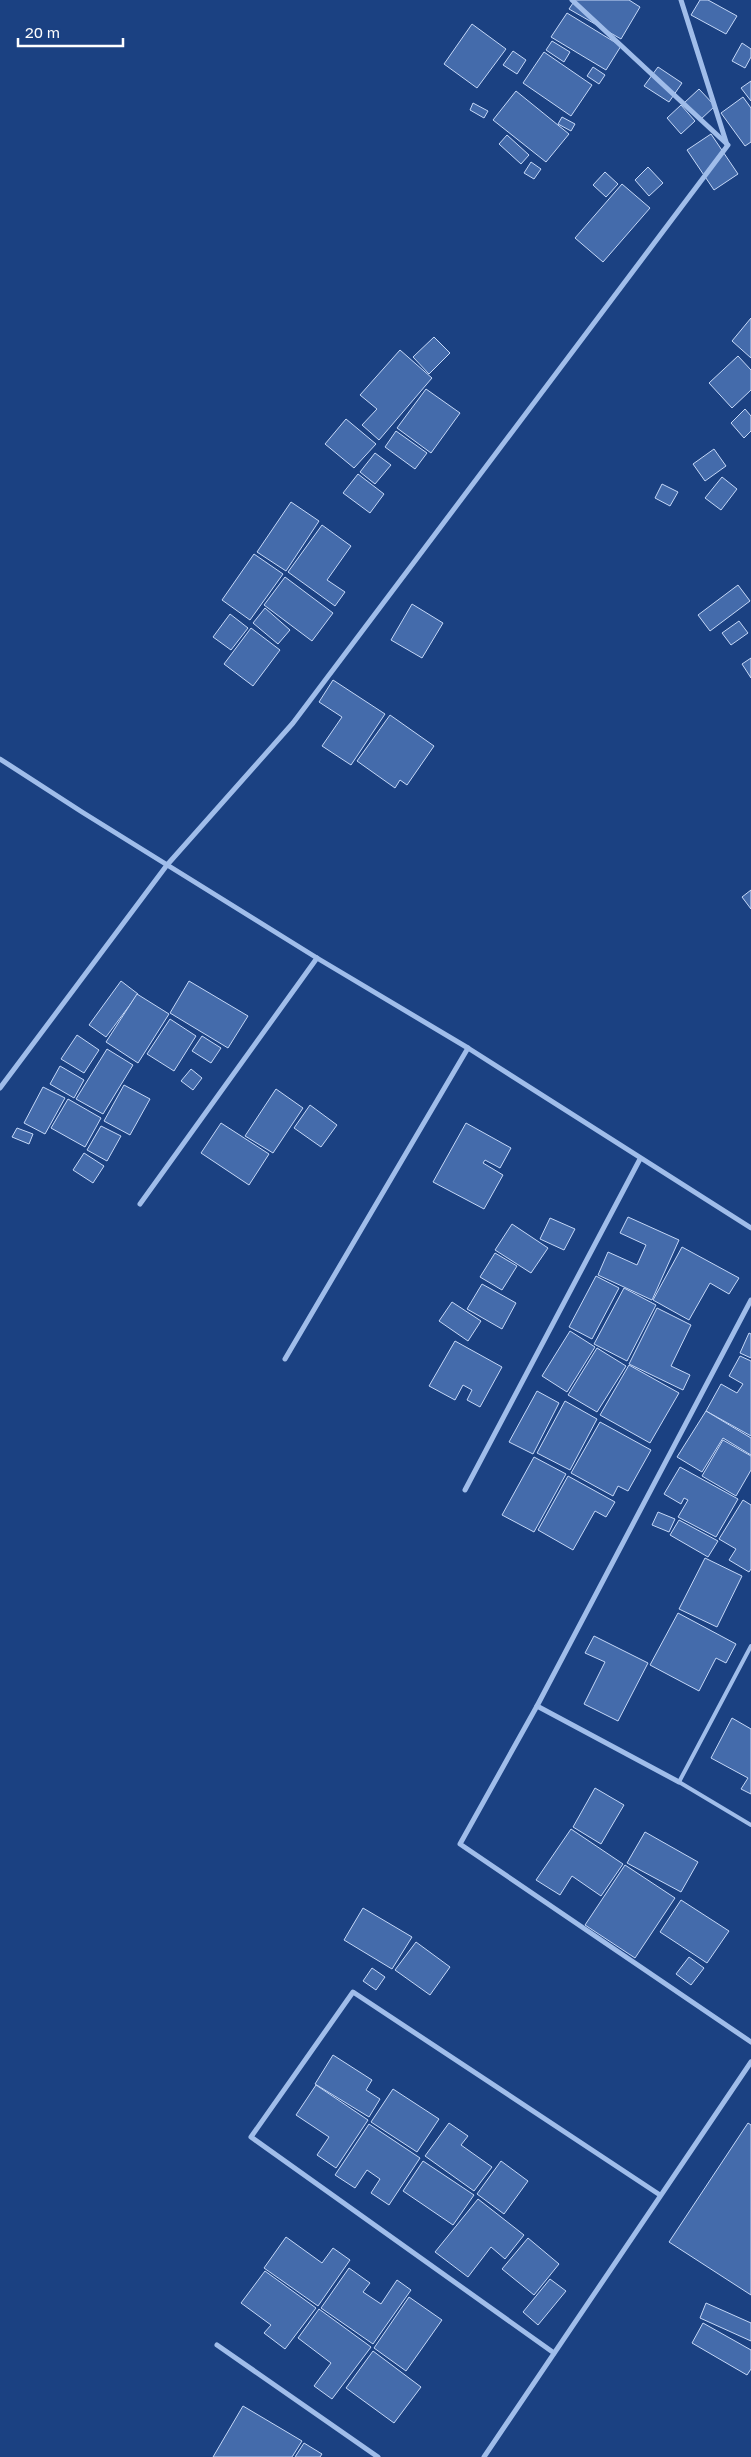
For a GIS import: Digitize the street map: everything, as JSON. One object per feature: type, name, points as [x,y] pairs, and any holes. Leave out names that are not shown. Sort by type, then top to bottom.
[{"type":"street","points":[[572,0],[728,145]]},
{"type":"street","points":[[681,0],[728,145]]},
{"type":"street","points":[[0,1088],[167,865],[293,723],[728,145]]},
{"type":"street","points":[[0,758],[317,958],[468,1048],[751,1228]]},
{"type":"street","points":[[140,1204],[317,958]]},
{"type":"street","points":[[285,1359],[468,1048]]},
{"type":"street","points":[[465,1490],[640,1159]]},
{"type":"street","points":[[751,1300],[537,1706],[460,1844],[751,2042]]},
{"type":"street","points":[[537,1706],[679,1782]]},
{"type":"street","points":[[554,2353],[251,2137],[353,1992],[660,2195]]},
{"type":"street","points":[[484,2457],[751,2062]]},
{"type":"street","points":[[217,2345],[378,2457]]},
{"type":"lane","points":[[751,1646],[679,1782],[751,1825]]},
{"type":"building","points":[[575,0],[629,0],[640,7],[621,39],[569,9]]},
{"type":"building","points":[[700,0],[708,0],[737,16],[726,34],[691,15]]},
{"type":"building","points":[[567,13],[621,46],[606,70],[551,37]]},
{"type":"building","points":[[472,24],[506,49],[477,88],[444,64]]},
{"type":"building","points":[[552,41],[570,52],[564,62],[546,50]]},
{"type":"building","points":[[742,43],[751,49],[751,57],[745,68],[732,61]]},
{"type":"building","points":[[513,51],[526,60],[517,74],[503,65]]},
{"type":"building","points":[[544,52],[592,85],[571,116],[523,83]]},
{"type":"building","points":[[593,67],[605,75],[599,84],[587,76]]},
{"type":"building","points":[[658,67],[682,83],[669,102],[644,86]]},
{"type":"building","points":[[751,81],[751,101],[741,88]]},
{"type":"building","points":[[699,89],[715,106],[700,120],[684,103]]},
{"type":"building","points":[[516,91],[569,134],[546,162],[493,120]]},
{"type":"building","points":[[743,97],[751,108],[751,142],[745,146],[721,113]]},
{"type":"building","points":[[473,103],[488,111],[484,118],[470,110]]},
{"type":"building","points":[[681,105],[695,121],[681,134],[667,118]]},
{"type":"building","points":[[562,117],[575,124],[571,131],[558,124]]},
{"type":"building","points":[[711,134],[738,174],[714,190],[687,150]]},
{"type":"building","points":[[507,135],[529,155],[521,164],[499,144]]},
{"type":"building","points":[[531,162],[541,169],[534,179],[524,173]]},
{"type":"building","points":[[648,167],[663,183],[649,196],[635,180]]},
{"type":"building","points":[[605,172],[618,184],[606,197],[593,185]]},
{"type":"building","points":[[622,184],[650,208],[603,262],[575,238]]},
{"type":"building","points":[[751,318],[751,358],[732,341]]},
{"type":"building","points":[[434,337],[450,353],[429,374],[413,357]]},
{"type":"building","points":[[400,350],[432,378],[379,440],[362,425],[377,409],[360,395]]},
{"type":"building","points":[[738,356],[751,370],[751,390],[732,408],[709,383]]},
{"type":"building","points":[[426,389],[460,413],[431,453],[397,428]]},
{"type":"building","points":[[745,409],[751,416],[751,431],[744,438],[731,423]]},
{"type":"building","points":[[346,419],[376,444],[354,468],[325,444]]},
{"type":"building","points":[[396,431],[427,453],[415,469],[385,447]]},
{"type":"building","points":[[714,449],[726,466],[705,481],[693,464]]},
{"type":"building","points":[[375,453],[391,465],[375,484],[360,472]]},
{"type":"building","points":[[358,474],[384,494],[370,513],[343,493]]},
{"type":"building","points":[[722,477],[737,489],[721,510],[705,498]]},
{"type":"building","points":[[662,484],[678,492],[670,506],[655,498]]},
{"type":"building","points":[[291,502],[319,521],[286,571],[257,552]]},
{"type":"building","points":[[322,525],[351,546],[327,580],[345,592],[335,606],[288,572]]},
{"type":"building","points":[[254,554],[283,574],[250,620],[222,600]]},
{"type":"building","points":[[285,577],[333,613],[312,641],[264,605]]},
{"type":"building","points":[[738,585],[750,601],[710,631],[698,615]]},
{"type":"building","points":[[412,604],[443,623],[422,658],[391,640]]},
{"type":"building","points":[[265,608],[290,630],[278,644],[253,623]]},
{"type":"building","points":[[230,614],[248,628],[231,650],[213,637]]},
{"type":"building","points":[[739,621],[748,633],[731,645],[722,633]]},
{"type":"building","points":[[251,628],[280,650],[253,686],[224,664]]},
{"type":"building","points":[[751,658],[751,678],[742,664]]},
{"type":"building","points":[[333,680],[385,714],[351,765],[322,746],[342,717],[319,702]]},
{"type":"building","points":[[390,715],[434,746],[407,785],[400,780],[395,788],[357,761]]},
{"type":"building","points":[[751,890],[751,909],[742,897]]},
{"type":"building","points":[[121,981],[138,994],[106,1037],[89,1025]]},
{"type":"building","points":[[189,981],[248,1016],[228,1048],[170,1013]]},
{"type":"building","points":[[137,994],[169,1014],[138,1063],[106,1042]]},
{"type":"building","points":[[170,1019],[196,1036],[174,1071],[147,1054]]},
{"type":"building","points":[[77,1035],[99,1050],[84,1073],[61,1059]]},
{"type":"building","points":[[202,1036],[221,1048],[211,1063],[192,1051]]},
{"type":"building","points":[[107,1049],[133,1065],[103,1114],[76,1099]]},
{"type":"building","points":[[60,1066],[84,1080],[74,1098],[50,1084]]},
{"type":"building","points":[[191,1069],[202,1078],[193,1090],[181,1081]]},
{"type":"building","points":[[124,1085],[150,1099],[130,1135],[104,1121]]},
{"type":"building","points":[[43,1087],[65,1098],[45,1134],[24,1123]]},
{"type":"building","points":[[276,1089],[303,1108],[273,1153],[245,1136]]},
{"type":"building","points":[[68,1099],[101,1118],[85,1147],[51,1128]]},
{"type":"building","points":[[310,1105],[337,1125],[321,1147],[294,1128]]},
{"type":"building","points":[[221,1123],[269,1154],[249,1185],[201,1153]]},
{"type":"building","points":[[466,1123],[511,1148],[500,1168],[485,1160],[483,1163],[503,1175],[484,1209],[433,1182]]},
{"type":"building","points":[[101,1126],[121,1136],[107,1161],[87,1150]]},
{"type":"building","points":[[17,1128],[33,1134],[29,1144],[12,1137]]},
{"type":"building","points":[[84,1153],[104,1166],[93,1183],[73,1170]]},
{"type":"building","points":[[628,1217],[679,1240],[652,1300],[598,1275],[608,1252],[637,1265],[646,1245],[620,1233]]},
{"type":"building","points":[[550,1218],[575,1229],[564,1250],[540,1239]]},
{"type":"building","points":[[512,1224],[548,1248],[531,1273],[495,1250]]},
{"type":"building","points":[[682,1247],[739,1278],[729,1294],[710,1283],[689,1320],[653,1300]]},
{"type":"building","points":[[495,1253],[517,1266],[502,1290],[480,1277]]},
{"type":"building","points":[[596,1276],[619,1288],[592,1339],[569,1327]]},
{"type":"building","points":[[482,1284],[516,1303],[502,1329],[467,1309]]},
{"type":"building","points":[[624,1288],[656,1305],[627,1361],[594,1344]]},
{"type":"building","points":[[452,1302],[481,1321],[468,1341],[439,1321]]},
{"type":"building","points":[[657,1308],[691,1325],[671,1366],[690,1375],[683,1390],[629,1364]]},
{"type":"building","points":[[570,1331],[595,1347],[567,1392],[542,1376]]},
{"type":"building","points":[[749,1333],[751,1334],[751,1358],[740,1353]]},
{"type":"building","points":[[455,1341],[502,1367],[480,1407],[467,1400],[472,1390],[463,1385],[455,1400],[429,1386]]},
{"type":"building","points":[[597,1348],[626,1366],[597,1412],[568,1395]]},
{"type":"building","points":[[740,1356],[751,1361],[751,1436],[706,1411],[721,1384],[737,1393],[743,1384],[729,1376]]},
{"type":"building","points":[[629,1365],[679,1393],[650,1443],[600,1415]]},
{"type":"building","points":[[537,1391],[559,1403],[533,1454],[509,1442]]},
{"type":"building","points":[[565,1401],[597,1419],[570,1470],[537,1453]]},
{"type":"building","points":[[706,1411],[751,1438],[751,1455],[723,1438],[702,1472],[677,1457]]},
{"type":"building","points":[[600,1422],[651,1450],[628,1491],[618,1486],[613,1496],[571,1473]]},
{"type":"building","points":[[723,1440],[751,1456],[751,1470],[736,1496],[702,1476]]},
{"type":"building","points":[[534,1457],[566,1474],[534,1532],[502,1515]]},
{"type":"building","points":[[680,1467],[738,1499],[716,1537],[678,1517],[688,1500],[684,1498],[681,1504],[664,1494]]},
{"type":"building","points":[[568,1476],[615,1502],[606,1517],[595,1511],[573,1550],[538,1530]]},
{"type":"building","points":[[743,1500],[751,1505],[751,1569],[749,1572],[729,1560],[736,1549],[719,1539]]},
{"type":"building","points":[[658,1512],[675,1519],[669,1532],[652,1525]]},
{"type":"building","points":[[679,1520],[718,1541],[708,1557],[670,1535]]},
{"type":"building","points":[[705,1558],[742,1576],[717,1627],[679,1609]]},
{"type":"building","points":[[678,1613],[736,1644],[726,1663],[716,1658],[699,1691],[650,1665]]},
{"type":"building","points":[[594,1636],[648,1663],[618,1721],[584,1704],[605,1662],[585,1653]]},
{"type":"building","points":[[732,1718],[751,1729],[751,1794],[741,1789],[748,1778],[711,1758]]},
{"type":"building","points":[[595,1788],[624,1805],[601,1844],[573,1827]]},
{"type":"building","points":[[571,1829],[623,1864],[601,1896],[572,1876],[560,1895],[536,1880]]},
{"type":"building","points":[[645,1832],[698,1862],[681,1892],[627,1863]]},
{"type":"building","points":[[625,1865],[675,1898],[635,1958],[585,1925]]},
{"type":"building","points":[[681,1900],[729,1931],[707,1963],[660,1932]]},
{"type":"building","points":[[363,1908],[412,1937],[392,1969],[344,1940]]},
{"type":"building","points":[[416,1942],[450,1967],[430,1995],[395,1970]]},
{"type":"building","points":[[689,1957],[704,1968],[691,1985],[676,1974]]},
{"type":"building","points":[[372,1968],[385,1977],[376,1990],[363,1981]]},
{"type":"building","points":[[333,2055],[372,2080],[366,2090],[380,2099],[369,2117],[315,2084]]},
{"type":"building","points":[[316,2085],[368,2120],[336,2168],[317,2155],[329,2137],[296,2115]]},
{"type":"building","points":[[393,2089],[439,2119],[417,2152],[371,2122]]},
{"type":"building","points":[[449,2123],[468,2136],[461,2145],[492,2167],[474,2191],[425,2156]]},
{"type":"building","points":[[748,2123],[751,2125],[751,2295],[669,2242]]},
{"type":"building","points":[[369,2124],[420,2158],[389,2205],[371,2193],[380,2179],[367,2170],[355,2188],[335,2175]]},
{"type":"building","points":[[423,2161],[474,2195],[453,2225],[403,2191]]},
{"type":"building","points":[[501,2161],[528,2181],[504,2214],[477,2194]]},
{"type":"building","points":[[478,2199],[524,2235],[505,2259],[491,2247],[468,2277],[435,2252]]},
{"type":"building","points":[[286,2237],[322,2263],[333,2248],[350,2260],[318,2306],[264,2268]]},
{"type":"building","points":[[528,2238],[559,2264],[534,2295],[502,2269]]},
{"type":"building","points":[[349,2268],[370,2283],[363,2292],[381,2304],[397,2280],[411,2290],[373,2344],[321,2308]]},
{"type":"building","points":[[265,2271],[316,2308],[285,2349],[264,2333],[271,2325],[241,2303]]},
{"type":"building","points":[[550,2279],[566,2291],[538,2325],[523,2312]]},
{"type":"building","points":[[409,2297],[442,2320],[406,2371],[374,2348]]},
{"type":"building","points":[[706,2303],[751,2323],[751,2341],[700,2318]]},
{"type":"building","points":[[319,2309],[371,2347],[332,2399],[314,2386],[331,2363],[298,2338]]},
{"type":"building","points":[[703,2323],[751,2350],[751,2369],[747,2375],[692,2343]]},
{"type":"building","points":[[373,2351],[421,2387],[394,2423],[346,2388]]},
{"type":"building","points":[[243,2406],[302,2441],[292,2457],[213,2457]]},
{"type":"building","points":[[304,2443],[322,2454],[320,2457],[295,2457]]}]
